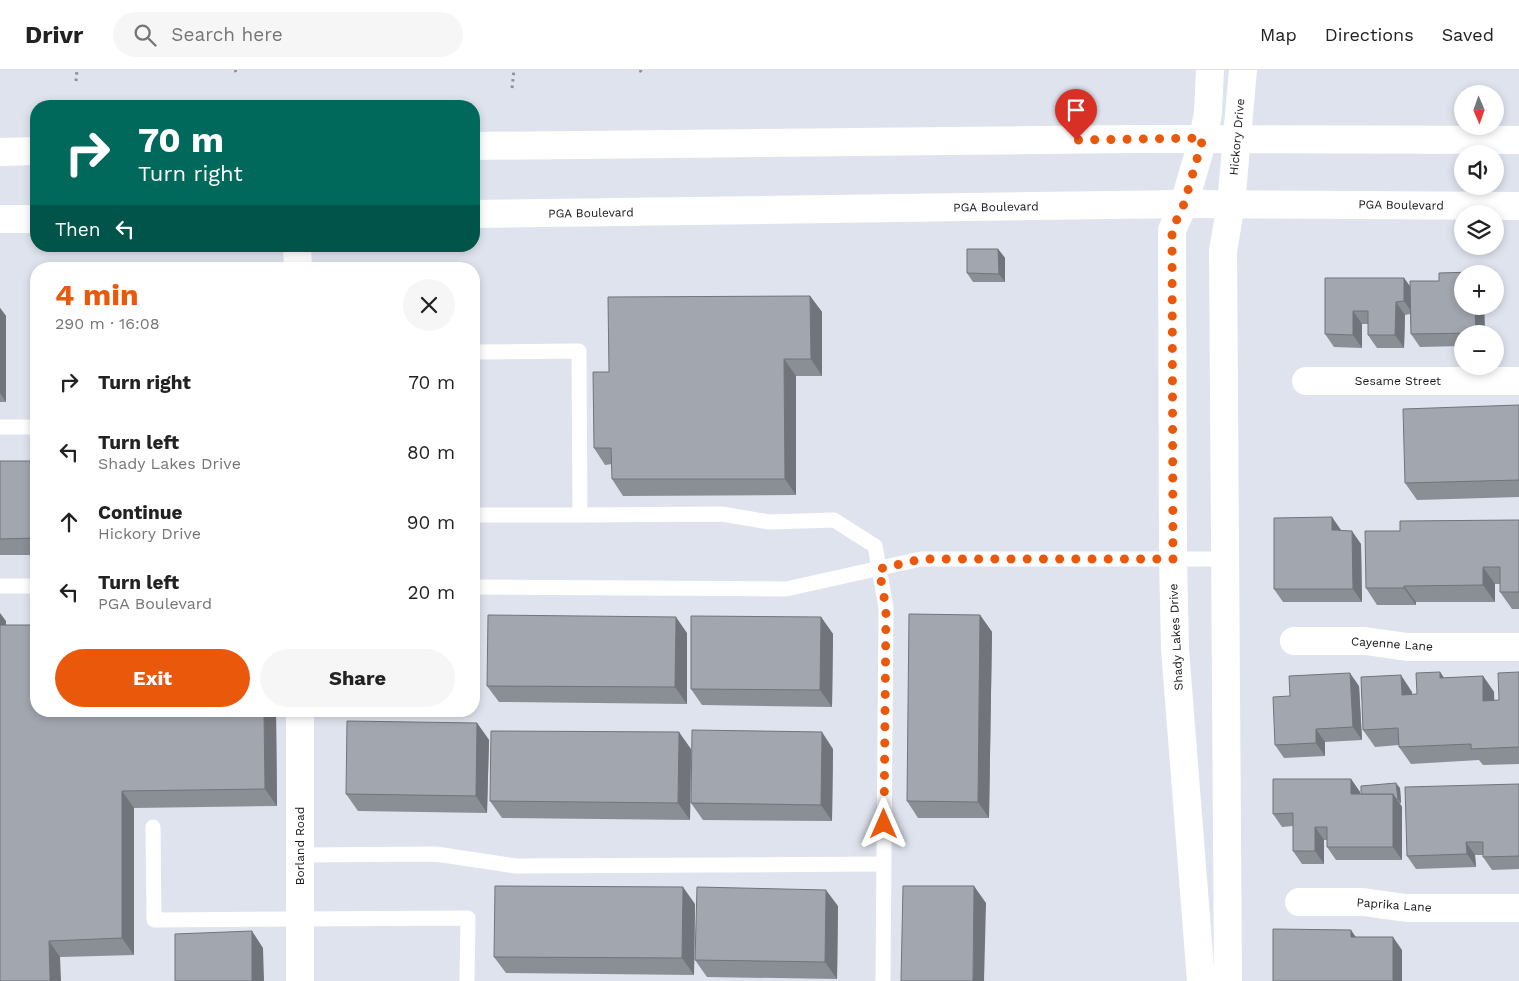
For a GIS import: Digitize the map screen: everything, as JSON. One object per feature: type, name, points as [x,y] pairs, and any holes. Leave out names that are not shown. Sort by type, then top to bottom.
[{"type":"street","points":[[1184,204],[1203,138],[1208,113],[1210,70]]},
{"type":"street","name":"Hickory Drive","points":[[1231,204],[1243,70]]},
{"type":"street","points":[[480,146],[1203,138],[1519,140]]},
{"type":"street","points":[[1,152],[30,151]]},
{"type":"street","name":"PGA Boulevard","points":[[480,214],[1184,204],[1519,206]]},
{"type":"street","name":"Shady Lakes Drive","points":[[1184,204],[1172,230],[1173,559],[1175,649],[1201,981]]},
{"type":"street","points":[[1228,981],[1223,251],[1231,204]]},
{"type":"street","points":[[0,219],[30,219]]},
{"type":"street","name":"Sesame Street","points":[[1306,381],[1519,381]]},
{"type":"street","name":"Cayenne Lane","points":[[1294,642],[1365,641],[1408,647],[1519,647]]},
{"type":"street","name":"Borland Road","points":[[300,717],[300,981]]},
{"type":"street","name":"Paprika Lane","points":[[1299,902],[1363,902],[1406,908],[1519,908]]},
{"type":"lane","points":[[480,352],[579,352],[580,515]]},
{"type":"lane","points":[[0,427],[30,427]]},
{"type":"lane","points":[[480,515],[722,514],[769,522],[834,520],[875,546],[886,608],[883,981]]},
{"type":"lane","points":[[480,587],[786,589],[922,559],[1225,559]]},
{"type":"lane","points":[[0,586],[30,586]]},
{"type":"lane","points":[[153,827],[154,920],[468,918],[467,981]]},
{"type":"lane","points":[[300,855],[436,854],[516,866],[884,864]]},
{"type":"path","points":[[76,81],[77,70]]},
{"type":"path","points":[[512,88],[514,70]]},
{"type":"path","points":[[640,70],[643,75]]},
{"type":"building","points":[[967,249],[998,249],[999,274],[967,273]]},
{"type":"building","points":[[1439,273],[1454,273],[1454,315],[1475,315],[1476,325],[1454,325],[1454,333],[1411,334],[1410,281],[1439,281]]},
{"type":"building","points":[[1325,278],[1404,278],[1404,301],[1396,302],[1395,335],[1368,335],[1368,311],[1353,311],[1353,335],[1325,334]]},
{"type":"building","points":[[810,296],[811,359],[784,359],[785,479],[612,479],[611,448],[594,448],[593,372],[609,372],[608,297]]},
{"type":"building","points":[[1519,405],[1519,480],[1405,483],[1403,409]]},
{"type":"building","points":[[0,461],[30,461],[30,538],[0,539]]},
{"type":"building","points":[[1332,517],[1332,530],[1352,531],[1353,589],[1274,589],[1274,518]]},
{"type":"building","points":[[1519,520],[1519,592],[1500,592],[1500,567],[1483,567],[1483,585],[1366,588],[1365,531],[1400,531],[1400,521]]},
{"type":"building","points":[[909,614],[980,615],[978,802],[907,801]]},
{"type":"building","points":[[488,615],[676,617],[675,687],[487,686]]},
{"type":"building","points":[[691,616],[821,617],[820,690],[691,689]]},
{"type":"building","points":[[0,625],[30,625],[30,717],[264,717],[265,789],[122,791],[122,938],[49,941],[50,981],[0,981]]},
{"type":"building","points":[[1440,672],[1440,678],[1483,676],[1483,701],[1499,700],[1498,673],[1519,672],[1519,747],[1471,749],[1471,744],[1399,747],[1398,728],[1363,730],[1361,677],[1401,675],[1402,695],[1417,694],[1416,673]]},
{"type":"building","points":[[1350,673],[1353,727],[1316,729],[1316,743],[1275,745],[1273,697],[1290,696],[1289,676]]},
{"type":"building","points":[[347,721],[477,723],[476,796],[346,794]]},
{"type":"building","points":[[692,730],[822,732],[821,805],[691,803]]},
{"type":"building","points":[[491,731],[679,732],[678,803],[490,801]]},
{"type":"building","points":[[1273,779],[1351,779],[1351,794],[1393,794],[1393,847],[1327,847],[1327,827],[1315,827],[1315,851],[1293,851],[1293,813],[1273,814]]},
{"type":"building","points":[[1396,783],[1398,799],[1393,794],[1361,794],[1361,786]]},
{"type":"building","points":[[1519,784],[1519,856],[1483,857],[1483,842],[1466,842],[1467,854],[1407,856],[1405,787]]},
{"type":"building","points":[[495,886],[683,887],[682,958],[494,957]]},
{"type":"building","points":[[903,886],[974,886],[973,981],[901,981]]},
{"type":"building","points":[[697,887],[826,890],[825,962],[695,960]]},
{"type":"building","points":[[1273,929],[1351,930],[1351,937],[1393,937],[1393,981],[1273,981]]},
{"type":"building","points":[[252,931],[252,981],[175,981],[175,934]]},
{"type":"route","points":[[884,824],[886,608],[879,569],[922,559],[1173,559],[1172,230],[1184,204],[1203,138],[1076,140]]}]
